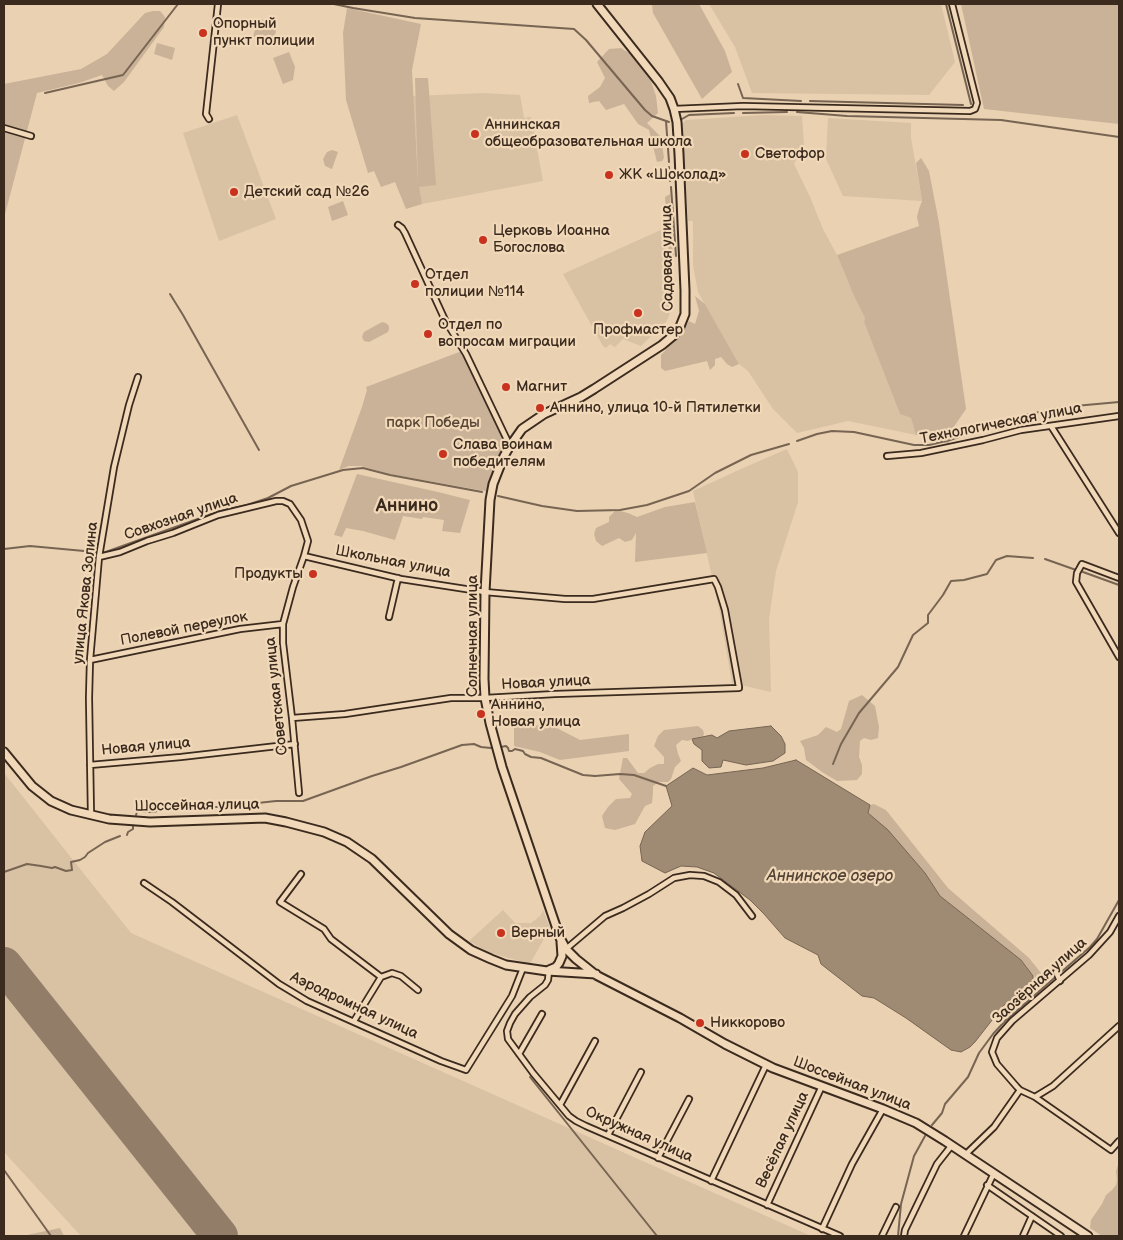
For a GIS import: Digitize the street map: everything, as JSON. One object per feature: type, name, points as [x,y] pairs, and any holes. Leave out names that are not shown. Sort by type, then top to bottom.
[{"type":"main road","name":"Садовая улица","points":[[510,446],[522,429],[544,414],[580,397],[662,345],[674,335],[685,314],[678,136],[674,108],[670,98],[659,82],[598,4]]},
{"type":"main road","name":"Солнечная улица","points":[[510,446],[498,469],[490,500],[484,592],[484,679],[490,723],[502,768],[560,939]]},
{"type":"main road","name":"Шоссейная улица","points":[[4,752],[32,786],[51,801],[71,810],[125,821],[150,822],[265,818],[324,832],[347,842],[372,859],[449,934],[471,950],[506,965],[548,971],[596,974]]},
{"type":"main road","name":"Шоссейная улица","points":[[560,939],[566,949],[576,959],[596,974],[766,1065],[883,1108],[916,1123],[966,1154],[1088,1236]]},
{"type":"main road","points":[[548,971],[556,967],[562,956],[560,939]]},
{"type":"street","points":[[209,119],[206,114],[218,4]]},
{"type":"street","points":[[674,108],[743,106],[970,111],[975,109],[977,103],[952,4]]},
{"type":"street","points":[[4,128],[31,136]]},
{"type":"street","points":[[398,225],[405,233],[445,320],[466,354],[510,446]]},
{"type":"street","name":"улица Якова Золина","points":[[91,815],[90,660],[99,557],[114,467],[138,377]]},
{"type":"street","name":"Технологическая улица","points":[[887,456],[921,453],[1021,430],[1119,416]]},
{"type":"street","points":[[1051,426],[1119,533]]},
{"type":"street","name":"Совхозная улица","points":[[99,557],[120,552],[218,515],[276,501],[290,504],[301,520],[308,541]]},
{"type":"street","name":"Советская улица","points":[[299,793],[283,643],[283,624],[292,587],[308,541]]},
{"type":"street","name":"Школьная улица","points":[[304,556],[398,578],[484,592],[565,599],[593,599],[714,579],[725,610],[740,688]]},
{"type":"street","points":[[1119,578],[1082,564],[1077,574],[1076,582],[1119,657]]},
{"type":"street","points":[[389,617],[398,578]]},
{"type":"street","name":"Полевой переулок","points":[[90,660],[240,629],[283,624]]},
{"type":"street","name":"Новая улица","points":[[292,718],[345,714],[451,698],[740,688]]},
{"type":"street","name":"Новая улица","points":[[90,765],[295,744]]},
{"type":"street","points":[[301,874],[280,902],[324,929],[331,939],[381,977]]},
{"type":"street","points":[[566,949],[605,916],[649,894],[674,878],[690,875],[704,876],[719,882],[736,896],[752,916]]},
{"type":"street","name":"Аэродромная улица","points":[[144,883],[172,902],[278,984],[307,1001],[441,1061],[466,1070],[512,996],[523,968]]},
{"type":"street","name":"Заозёрная улица","points":[[1020,1090],[995,1059],[992,1052],[997,1038],[1012,1021],[1089,955],[1110,932],[1119,916]]},
{"type":"street","name":"Окружная улица","points":[[548,971],[548,980],[545,985],[530,997],[515,1014],[507,1031],[508,1039],[533,1073],[570,1116],[576,1121],[658,1158],[840,1236]]},
{"type":"street","points":[[1056,972],[1060,980]]},
{"type":"street","points":[[354,1021],[381,977],[392,973],[401,976],[418,990]]},
{"type":"street","points":[[519,1054],[542,1014]]},
{"type":"street","points":[[1035,1097],[1053,1086],[1119,1026]]},
{"type":"street","points":[[560,1105],[595,1041]]},
{"type":"street","points":[[711,1181],[766,1065]]},
{"type":"street","points":[[608,1135],[642,1072]]},
{"type":"street","name":"Весёлая улица","points":[[767,1205],[822,1086]]},
{"type":"street","points":[[966,1154],[994,1127],[1020,1090],[1035,1097],[1111,1150],[1119,1141]]},
{"type":"street","points":[[658,1158],[689,1099]]},
{"type":"street","points":[[822,1229],[852,1164],[883,1108]]},
{"type":"street","points":[[904,1236],[905,1230],[937,1164],[952,1145]]},
{"type":"street","points":[[964,1236],[994,1173]]},
{"type":"street","points":[[987,1186],[1061,1236]]},
{"type":"street","points":[[882,1236],[896,1207]]},
{"type":"street","points":[[1023,1236],[1032,1216]]},
{"type":"shaded area","points":[[709,4],[941,4],[955,62],[929,95],[752,93],[735,47]]},
{"type":"shaded area","name":"Аннинская общеобразовательная школа","points":[[483,93],[520,95],[524,118],[531,117],[543,181],[422,204],[419,190],[413,96]]},
{"type":"shaded area","name":"Детский сад №26","points":[[237,115],[276,219],[219,241],[183,133]]},
{"type":"shaded area","points":[[763,115],[802,116],[804,145],[794,164],[865,318],[864,322],[900,414],[911,418],[916,435],[848,421],[797,433],[773,409],[748,371],[739,364],[698,292],[693,265],[693,221],[688,221],[682,124],[686,120]]},
{"type":"shaded area","points":[[828,118],[911,123],[911,138],[922,201],[843,196],[826,159]]},
{"type":"shaded area","points":[[663,229],[671,302],[669,316],[666,322],[641,346],[623,339],[615,347],[610,344],[606,348],[603,346],[563,274]]},
{"type":"shaded area","points":[[787,449],[798,472],[798,502],[776,571],[769,619],[771,692],[732,683],[720,613],[693,491]]},
{"type":"shaded area","points":[[4,773],[131,933],[811,1236],[81,1236],[4,1152]]},
{"type":"shaded area","points":[[503,910],[515,923],[531,923],[540,916],[543,910],[550,928],[530,964],[488,952],[469,941]]},
{"type":"green space","points":[[652,4],[699,4],[725,51],[732,72],[702,99],[653,13]]},
{"type":"green space","points":[[961,4],[1119,4],[1119,124],[984,109]]},
{"type":"green space","points":[[347,8],[421,24],[412,70],[418,181],[415,78],[428,78],[436,185],[419,187],[422,204],[406,209],[395,182],[381,187],[374,171],[368,173],[346,100],[343,33]]},
{"type":"green space","points":[[160,11],[165,17],[164,27],[124,82],[114,91],[108,86],[102,75],[79,83],[37,93],[4,218],[4,84],[81,69],[107,54],[145,13]]},
{"type":"green space","points":[[258,19],[277,22],[275,36],[253,37]]},
{"type":"green space","points":[[157,43],[175,48],[172,60],[154,54]]},
{"type":"green space","points":[[621,48],[629,53],[651,81],[656,96],[658,113],[647,123],[661,137],[664,158],[662,161],[657,162],[649,130],[638,124],[624,104],[606,110],[599,101],[589,103],[588,96],[600,87],[605,78],[597,62],[609,49]]},
{"type":"green space","points":[[289,52],[295,67],[293,80],[283,84],[273,58]]},
{"type":"green space","points":[[332,150],[338,152],[332,169],[325,166],[323,159],[327,152]]},
{"type":"green space","points":[[921,158],[929,171],[939,223],[966,409],[951,431],[949,444],[916,435],[911,418],[900,414],[864,322],[865,318],[837,255],[919,226],[917,217],[922,201],[916,163]]},
{"type":"green space","points":[[670,194],[671,240],[674,257],[669,257],[665,197]]},
{"type":"green space","points":[[343,201],[348,215],[332,221],[328,207]]},
{"type":"green space","points":[[695,296],[705,304],[739,364],[732,367],[721,357],[715,359],[715,365],[710,370],[707,361],[665,371],[661,368],[661,355],[679,336],[689,321],[695,324],[699,311]]},
{"type":"green space","points":[[382,322],[389,326],[388,332],[369,342],[364,341],[362,337],[364,332]]},
{"type":"green space","name":"парк Победы","points":[[462,351],[507,446],[490,492],[389,474],[361,466],[349,466],[339,470],[362,407],[367,390],[366,387]]},
{"type":"green space","points":[[357,474],[470,500],[460,533],[442,531],[444,520],[403,516],[395,540],[346,528],[342,537],[334,535]]},
{"type":"green space","points":[[695,502],[707,553],[635,562],[636,533],[632,540],[625,542],[619,538],[602,546],[596,541],[594,534],[596,528],[609,522],[609,517],[616,510],[637,517],[665,507]]},
{"type":"green space","points":[[862,695],[875,706],[879,727],[878,738],[871,740],[864,738],[860,741],[859,757],[862,765],[862,774],[857,780],[837,781],[806,760],[804,748],[800,741],[818,735],[826,727],[837,732],[841,729],[849,701]]},
{"type":"green space","points":[[551,725],[580,740],[629,734],[629,751],[560,760],[540,752],[514,746],[514,726]]},
{"type":"green space","points":[[698,726],[703,730],[703,736],[688,741],[682,740],[676,745],[681,761],[675,767],[668,782],[659,782],[653,786],[652,803],[645,806],[635,824],[615,830],[605,828],[602,816],[608,807],[616,799],[630,798],[632,794],[619,779],[623,758],[627,758],[638,773],[644,773],[658,764],[664,764],[664,757],[654,746],[658,736],[664,730]]},
{"type":"green space","points":[[874,804],[886,810],[948,888],[1029,958],[1041,973],[1040,976],[1037,978],[1033,976],[1021,960],[940,896],[925,873],[868,813],[870,805]]},
{"type":"green space","points":[[1119,1162],[1119,1236],[1102,1236],[1090,1228],[1091,1220],[1106,1195],[1116,1185],[1116,1171]]},
{"type":"green space","points":[[60,1228],[64,1236],[26,1236],[27,1235]]},
{"type":"water","points":[[771,726],[781,736],[785,744],[785,753],[773,761],[746,765],[723,760],[721,767],[709,768],[702,761],[702,750],[694,744],[692,739],[712,735],[717,738],[729,731]]},
{"type":"water","name":"Аннинское озеро","points":[[796,760],[870,805],[868,813],[888,830],[925,873],[940,896],[1021,960],[1033,976],[1033,980],[1027,987],[1003,1006],[970,1047],[961,1052],[951,1050],[874,998],[862,996],[821,964],[818,955],[785,938],[750,900],[714,873],[697,867],[681,866],[665,873],[642,861],[640,846],[645,832],[672,806],[666,786],[693,768],[707,775],[763,768]]},
{"type":"waterway","points":[[45,93],[123,75],[178,4]]},
{"type":"waterway","points":[[334,4],[415,18],[574,29],[586,40],[645,110],[652,116],[669,122]]},
{"type":"waterway","points":[[946,4],[971,104]]},
{"type":"waterway","points":[[738,84],[743,98],[801,101]]},
{"type":"waterway","points":[[810,101],[963,105]]},
{"type":"waterway","points":[[743,113],[787,112]]},
{"type":"waterway","points":[[797,112],[847,116],[1001,120],[1119,137]]},
{"type":"waterway","points":[[682,119],[689,115],[734,113]]},
{"type":"waterway","points":[[666,121],[669,162]]},
{"type":"waterway","points":[[669,167],[670,181]]},
{"type":"waterway","points":[[671,187],[676,256]]},
{"type":"waterway","points":[[170,294],[259,450]]},
{"type":"waterway","points":[[797,441],[832,431],[854,432],[914,445],[929,445],[950,440],[1016,417],[1064,407],[1119,402]]},
{"type":"waterway","points":[[498,496],[542,506],[577,511],[620,510],[647,505],[689,491],[715,473],[751,455],[789,444]]},
{"type":"waterway","points":[[103,553],[220,511],[268,498],[291,486],[343,470],[363,468],[390,475],[482,492]]},
{"type":"waterway","points":[[4,549],[30,546],[95,552]]},
{"type":"waterway","points":[[833,764],[841,744],[859,713],[898,667],[913,635],[928,623],[928,615],[951,581],[987,574],[996,560],[1007,556],[1033,558]]},
{"type":"waterway","points":[[1045,559],[1076,570]]},
{"type":"waterway","points":[[1083,572],[1119,585]]},
{"type":"waterway","points":[[136,815],[137,812],[193,807],[221,807],[276,801],[303,801],[462,745],[474,744],[491,748]]},
{"type":"waterway","points":[[501,747],[506,746],[509,751],[515,749],[523,751],[531,757],[541,758],[583,775],[634,775],[666,786]]},
{"type":"waterway","points":[[127,835],[133,829],[133,825]]},
{"type":"waterway","points":[[4,872],[27,864],[55,867],[66,871],[72,870],[71,862],[80,860],[105,842],[120,836]]},
{"type":"waterway","points":[[932,1125],[942,1113],[945,1104],[968,1077],[979,1053],[993,1034],[1005,1021],[1090,947],[1097,939],[1119,900]]},
{"type":"waterway","points":[[530,1077],[657,1236]]},
{"type":"waterway","points":[[898,1236],[901,1204],[914,1156],[925,1136]]},
{"type":"waterway","points":[[4,1170],[51,1236]]},
{"type":"runway","points":[[4,965],[220,1236]]},
{"type":"place","name":"Опорный пункт полиции","points":[[203,33]]},
{"type":"place","name":"Аннинская общеобразовательная школа","points":[[475,134]]},
{"type":"place","name":"Светофор","points":[[745,154]]},
{"type":"place","name":"ЖК «Шоколад»","points":[[609,175]]},
{"type":"place","name":"Детский сад №26","points":[[234,192]]},
{"type":"place","name":"Церковь Иоанна Богослова","points":[[483,240]]},
{"type":"place","name":"Отдел полиции №114","points":[[415,284]]},
{"type":"place","name":"Профмастер","points":[[638,313]]},
{"type":"place","name":"Отдел по вопросам миграции","points":[[428,334]]},
{"type":"place","name":"Магнит","points":[[506,387]]},
{"type":"place","name":"Аннино, улица 10-й Пятилетки","points":[[540,408]]},
{"type":"place","name":"Слава воинам победителям","points":[[443,454]]},
{"type":"place","name":"Продукты","points":[[313,574]]},
{"type":"place","name":"Аннино, Новая улица","points":[[481,714]]},
{"type":"place","name":"Верный","points":[[501,933]]},
{"type":"place","name":"Никкорово","points":[[700,1023]]},
{"type":"district","name":"Аннино","points":[[407,506]]}]
